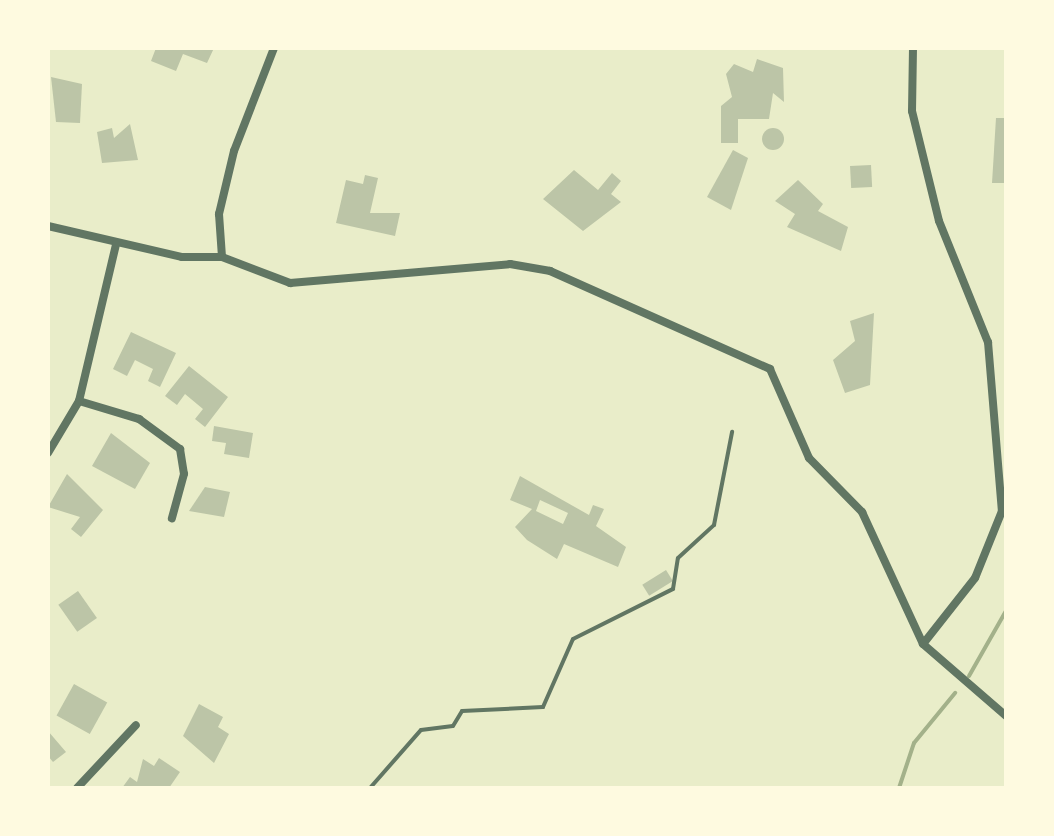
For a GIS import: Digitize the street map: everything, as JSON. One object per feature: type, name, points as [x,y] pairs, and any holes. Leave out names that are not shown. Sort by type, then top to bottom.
[{"type":"street","points":[[222,256],[219,214],[234,150],[274,48]]},
{"type":"street","points":[[913,48],[912,111],[939,221],[988,342],[1002,511],[975,578],[923,644]]},
{"type":"street","points":[[48,226],[116,244],[222,256],[290,283],[510,264],[550,270],[770,370],[808,458],[862,512],[923,644],[1006,716]]},
{"type":"street","points":[[48,452],[78,401],[116,244]]},
{"type":"street","points":[[78,401],[138,419],[180,449],[184,474],[172,518]]},
{"type":"street","points":[[77,788],[136,724]]},
{"type":"lane","points":[[370,788],[421,730],[453,726],[462,711],[543,707],[574,639],[673,589],[678,558],[714,525],[732,432]]},
{"type":"building","points":[[156,48],[214,48],[207,63],[183,54],[176,71],[151,61]]},
{"type":"building","points":[[757,59],[783,68],[784,102],[773,93],[769,119],[738,119],[738,143],[721,143],[721,106],[732,97],[726,74],[734,64],[753,72]]},
{"type":"building","points":[[51,77],[82,84],[80,123],[56,122]]},
{"type":"building","points":[[996,118],[1006,118],[1006,183],[992,183]]},
{"type":"building","points":[[130,124],[138,160],[102,163],[97,132],[112,128],[114,138]]},
{"type":"building","points":[[773,128],[781,131],[781,147],[773,150],[765,147],[762,139],[765,131]]},
{"type":"building","points":[[733,150],[748,158],[731,210],[707,197]]},
{"type":"building","points":[[871,165],[872,187],[851,188],[850,166]]},
{"type":"building","points":[[574,170],[598,190],[612,173],[621,181],[611,194],[621,202],[583,231],[543,199]]},
{"type":"building","points":[[365,175],[378,178],[370,213],[400,213],[395,236],[336,223],[346,180],[363,184]]},
{"type":"building","points":[[798,180],[823,204],[818,211],[848,227],[841,251],[787,227],[795,214],[775,201]]},
{"type":"building","points":[[874,313],[870,385],[845,393],[833,360],[855,341],[850,321]]},
{"type":"building","points":[[131,332],[176,353],[160,387],[148,381],[153,369],[135,360],[127,376],[113,369]]},
{"type":"building","points":[[189,366],[228,397],[205,427],[195,419],[203,409],[185,394],[177,405],[165,396]]},
{"type":"building","points":[[214,426],[253,433],[249,458],[224,454],[226,443],[212,441]]},
{"type":"building","points":[[111,433],[150,463],[135,489],[92,466]]},
{"type":"building","points":[[67,474],[103,510],[81,537],[71,529],[80,517],[48,507]]},
{"type":"building","points":[[520,476],[589,515],[593,505],[604,509],[596,526],[626,547],[618,567],[564,544],[557,559],[527,540],[515,527],[532,509],[510,500]],"holes":[[[540,500],[568,513],[563,524],[536,511]]]},
{"type":"building","points":[[205,487],[230,492],[224,517],[189,511]]},
{"type":"building","points":[[666,570],[673,581],[649,596],[642,585]]},
{"type":"building","points":[[78,591],[97,618],[77,632],[58,605]]},
{"type":"building","points":[[74,684],[107,702],[90,734],[57,715]]},
{"type":"building","points":[[199,704],[223,717],[218,727],[229,734],[214,763],[183,736]]},
{"type":"building","points":[[48,731],[66,752],[53,762],[48,756]]},
{"type":"building","points":[[159,758],[180,772],[169,788],[122,788],[130,777],[137,782],[143,759],[154,766]]},
{"type":"waterway","points":[[969,676],[1006,611]]},
{"type":"waterway","points":[[899,788],[914,743],[955,693]]}]
